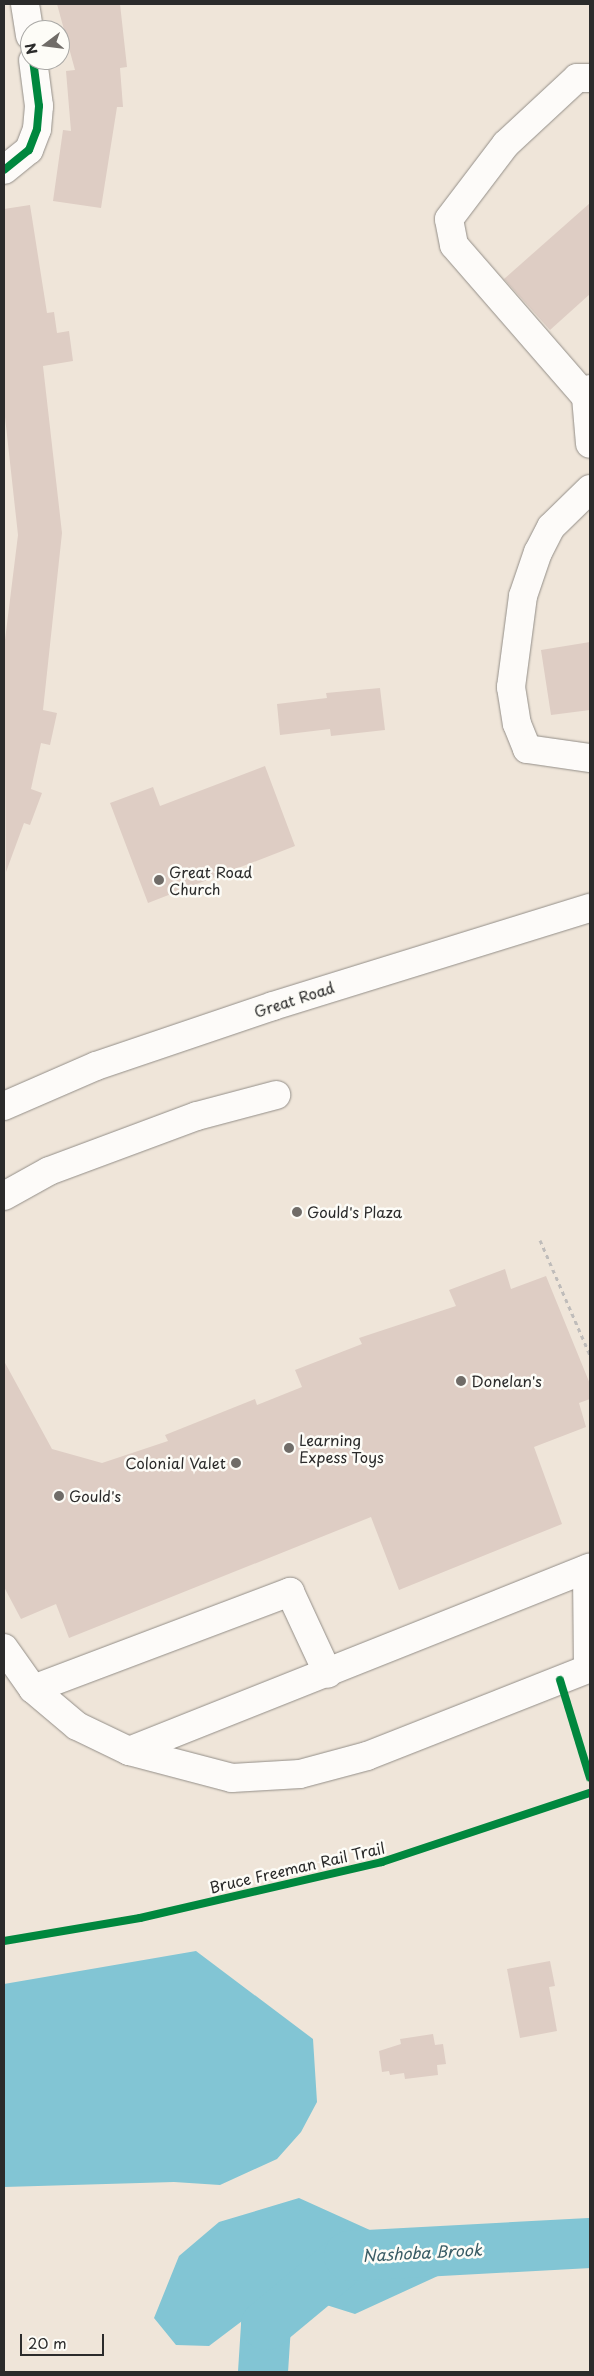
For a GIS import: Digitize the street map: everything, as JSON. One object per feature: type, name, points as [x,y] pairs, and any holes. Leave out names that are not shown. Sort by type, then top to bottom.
[{"type":"main road","points":[[25,4],[28,20]]},
{"type":"main road","points":[[4,170],[29,150],[37,129],[40,106],[35,70]]},
{"type":"main road","points":[[590,78],[577,78],[506,144],[449,219],[454,246],[588,393],[590,444]]},
{"type":"main road","points":[[590,489],[551,527],[538,552],[523,596],[511,688],[517,724],[527,749],[590,758]]},
{"type":"main road","name":"Great Road","points":[[4,1106],[96,1066],[273,1006],[590,908]]},
{"type":"main road","points":[[4,1196],[58,1167],[197,1116],[276,1095]]},
{"type":"main road","points":[[4,1648],[33,1689],[77,1726],[129,1751],[232,1778],[300,1774],[367,1756],[588,1669],[589,1568],[328,1674],[129,1751]]},
{"type":"main road","points":[[33,1689],[290,1592],[328,1674]]},
{"type":"path","points":[[540,1240],[590,1355]]},
{"type":"water","points":[[196,1951],[313,2039],[317,2102],[301,2132],[277,2159],[220,2185],[174,2182],[4,2187],[4,1984]]},
{"type":"water","points":[[299,2198],[434,2259],[440,2275],[355,2314],[320,2303],[254,2312],[209,2346],[176,2345],[154,2318],[179,2256],[219,2222]]},
{"type":"building","points":[[57,4],[120,4],[127,67],[120,68],[123,107],[117,107],[101,208],[53,201],[63,130],[71,131],[66,71],[75,70],[70,52],[70,20],[61,20]]},
{"type":"building","points":[[590,203],[590,294],[550,330],[504,279]]},
{"type":"building","points":[[30,205],[47,313],[54,312],[57,333],[69,331],[73,361],[43,366],[62,533],[43,710],[57,713],[50,745],[41,743],[31,789],[42,793],[30,825],[24,823],[6,872],[4,648],[18,535],[4,408],[4,209]]},
{"type":"building","points":[[590,642],[590,710],[551,715],[541,650]]},
{"type":"building","points":[[380,688],[385,730],[331,736],[330,729],[280,735],[277,704],[327,698],[326,693]]},
{"type":"building","points":[[265,766],[295,846],[148,903],[110,803],[153,787],[160,806]]},
{"type":"building","points":[[505,1269],[511,1289],[546,1276],[590,1384],[590,1399],[579,1403],[586,1427],[534,1447],[562,1524],[399,1590],[371,1517],[69,1638],[56,1604],[21,1619],[4,1587],[4,1361],[52,1449],[102,1463],[168,1441],[165,1435],[255,1399],[257,1405],[302,1387],[295,1370],[362,1344],[359,1338],[456,1306],[449,1290]]},
{"type":"building","points":[[550,1961],[555,1986],[549,1987],[557,2031],[520,2038],[507,1969]]},
{"type":"building","points":[[433,2034],[435,2045],[443,2044],[446,2064],[437,2065],[438,2075],[405,2079],[404,2073],[390,2075],[389,2071],[382,2072],[379,2051],[401,2044],[400,2039]]},
{"type":"waterway","name":"Nashoba Brook","points":[[263,2372],[266,2325],[349,2256],[590,2243]]},
{"type":"cycle path","points":[[4,170],[29,150],[37,129],[39,106],[34,70]]},
{"type":"cycle path","points":[[560,1680],[590,1778]]},
{"type":"cycle path","name":"Bruce Freeman Rail Trail","points":[[4,1941],[140,1918],[382,1862],[590,1793]]},
{"type":"place","name":"Great Road Church","points":[[159,880]]},
{"type":"place","name":"Gould's Plaza","points":[[297,1212]]},
{"type":"place","name":"Donelan's","points":[[461,1381]]},
{"type":"place","name":"Learning Expess Toys","points":[[289,1448]]},
{"type":"place","name":"Colonial Valet","points":[[236,1463]]},
{"type":"place","name":"Gould's","points":[[59,1496]]}]
